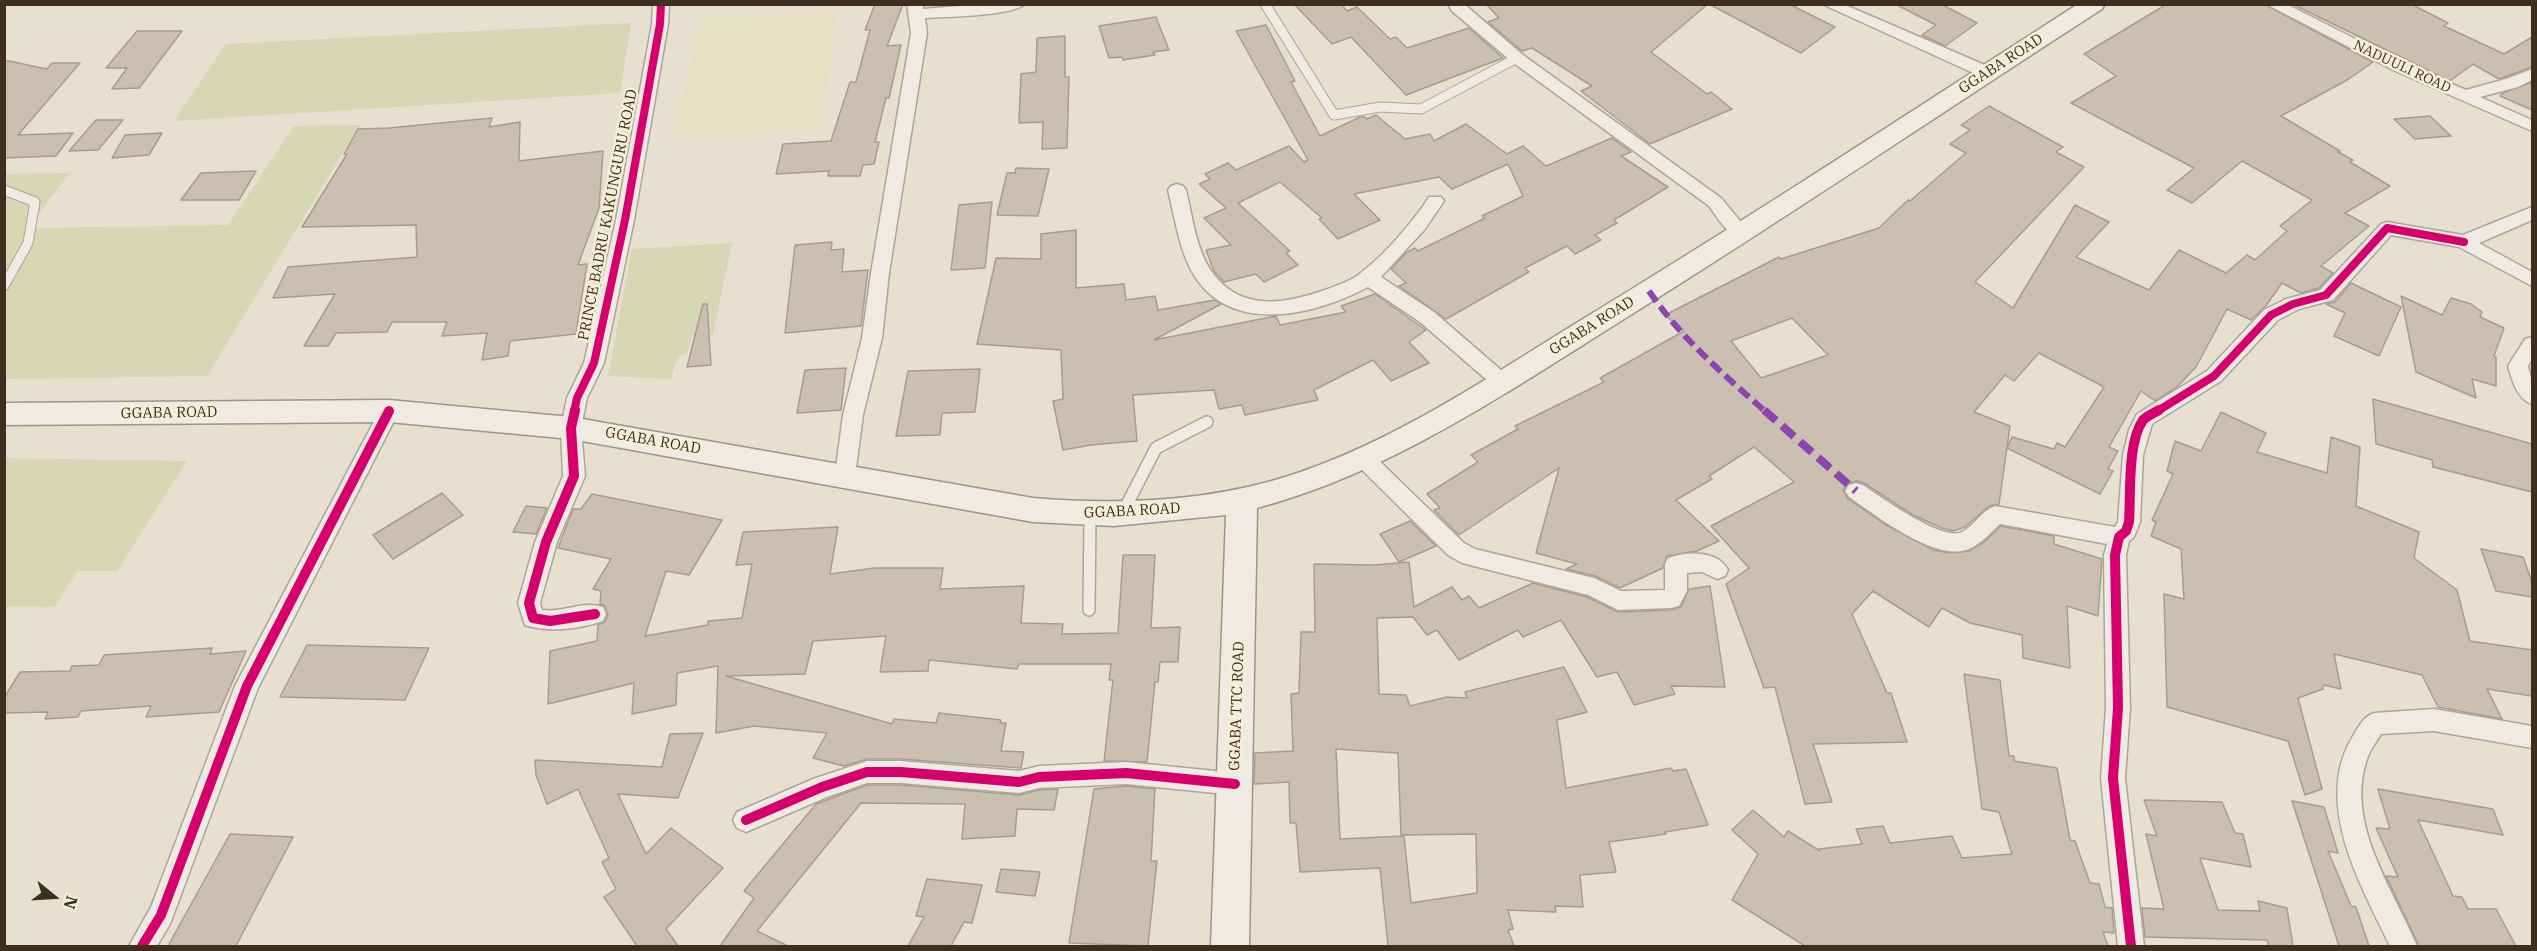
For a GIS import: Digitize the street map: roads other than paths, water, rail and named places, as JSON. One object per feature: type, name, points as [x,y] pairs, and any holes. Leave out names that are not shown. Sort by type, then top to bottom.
[{"type":"main road","name":"GGABA ROAD","points":[[4,414],[389,411],[571,428],[1013,507],[1090,515],[1121,515],[1242,501],[1298,484],[1363,458],[1418,431],[1502,382],[2094,4]]},
{"type":"main road","name":"GGABA TTC ROAD","points":[[1230,946],[1242,501]]},
{"type":"street","name":"PRINCE BADRU KAKUNGURU ROAD","points":[[595,614],[550,621],[533,618],[529,603],[546,542],[574,476],[571,428],[577,398],[594,363],[625,220],[660,24],[661,4]]},
{"type":"street","points":[[845,476],[853,415],[872,338],[880,273],[919,33],[916,9],[972,10],[1018,4]]},
{"type":"street","points":[[1456,4],[1457,8],[1517,58],[1715,202],[1740,232]]},
{"type":"street","points":[[1829,4],[1988,73]]},
{"type":"street","name":"NADUULI ROAD","points":[[2273,4],[2399,67],[2532,126]]},
{"type":"street","points":[[2464,96],[2512,84],[2532,74]]},
{"type":"street","points":[[1178,190],[1193,254],[1203,273],[1218,291],[1242,304],[1258,309],[1284,309],[1345,290],[1368,278],[1414,232],[1435,201]]},
{"type":"street","points":[[2464,242],[2532,213]]},
{"type":"street","points":[[2131,946],[2113,778],[2118,708],[2115,555],[2119,537],[2126,531],[2129,522],[2134,451],[2138,429],[2144,419],[2214,376],[2271,315],[2293,304],[2326,295],[2387,228],[2464,242],[2532,280]]},
{"type":"street","points":[[1368,278],[1393,292],[1427,317],[1502,382]]},
{"type":"street","points":[[2532,344],[2518,366],[2522,382],[2532,396]]},
{"type":"street","points":[[142,946],[161,915],[247,686],[389,411]]},
{"type":"street","points":[[1363,458],[1456,549],[1470,557],[1594,587],[1618,601],[1671,599],[1676,591],[1676,564],[1705,562],[1717,570]]},
{"type":"street","points":[[1856,491],[1912,527],[1956,543],[1965,542],[1995,515],[2119,537]]},
{"type":"street","points":[[2404,946],[2364,861],[2352,817],[2349,785],[2351,765],[2366,734],[2374,724],[2434,720],[2532,737]]},
{"type":"street","points":[[746,820],[822,787],[867,772],[901,772],[1019,782],[1039,777],[1126,772],[1235,784]]},
{"type":"lane","points":[[1265,4],[1334,115],[1380,107],[1420,109],[1517,58]]},
{"type":"lane","points":[[4,190],[35,202],[28,243],[4,286]]},
{"type":"lane","points":[[1121,515],[1156,448],[1208,422]]},
{"type":"lane","points":[[1089,610],[1090,515]]}]
